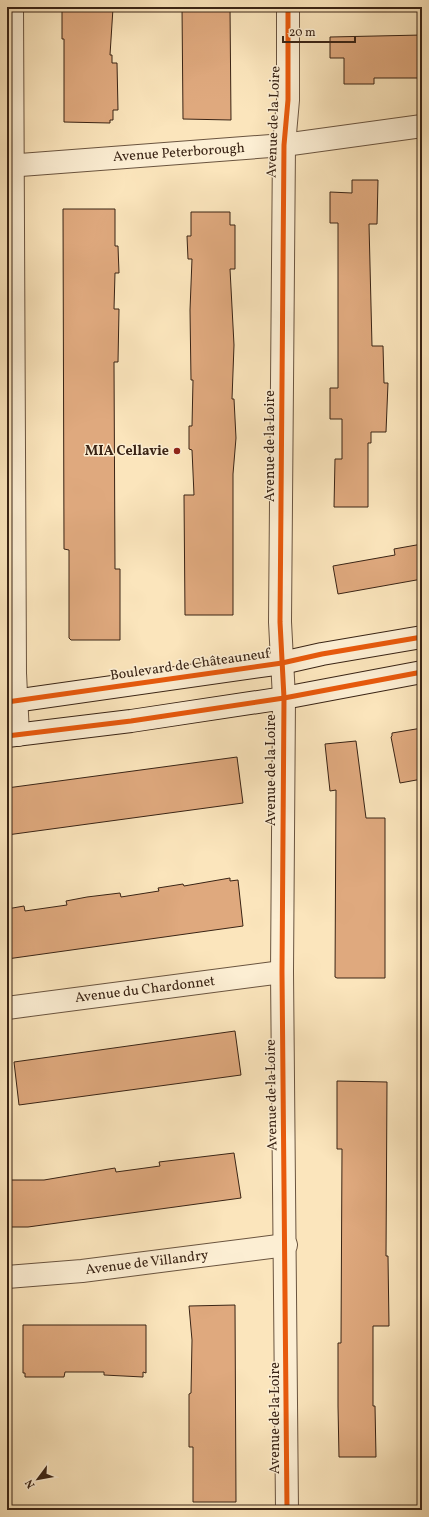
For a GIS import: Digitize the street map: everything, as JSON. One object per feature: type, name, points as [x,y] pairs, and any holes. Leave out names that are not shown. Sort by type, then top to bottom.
[{"type":"street","points":[[12,7],[10,166],[11,702],[13,736],[284,698],[422,672]]},
{"type":"street","name":"Avenue de la Loire","points":[[287,1510],[286,1245],[282,972],[284,698],[280,614],[284,145],[288,100],[288,7]]},
{"type":"street","name":"Avenue Peterborough","points":[[10,166],[284,145],[422,126]]},
{"type":"street","name":"Boulevard de Châteauneuf","points":[[11,702],[282,663],[322,654],[422,637]]},
{"type":"street","name":"Avenue du Chardonnet","points":[[7,1008],[282,972]]},
{"type":"street","name":"Avenue de Villandry","points":[[7,1277],[82,1271],[286,1245]]},
{"type":"building","points":[[62,7],[113,8],[110,55],[112,55],[112,63],[117,63],[118,110],[113,110],[113,120],[110,120],[110,123],[64,122],[64,39],[62,39]]},
{"type":"building","points":[[182,7],[230,7],[231,120],[183,119]]},
{"type":"building","points":[[422,35],[422,78],[374,78],[374,84],[344,84],[344,58],[330,58],[330,37]]},
{"type":"building","points":[[352,180],[378,180],[377,224],[369,224],[372,346],[383,346],[384,383],[388,383],[386,432],[371,432],[371,443],[368,443],[368,507],[334,507],[335,459],[342,459],[342,419],[330,419],[330,388],[338,388],[338,223],[330,223],[330,192],[352,193]]},
{"type":"building","points":[[63,209],[115,209],[115,246],[118,246],[119,273],[115,273],[114,309],[119,309],[118,362],[114,362],[115,569],[120,569],[120,640],[71,640],[69,638],[69,550],[64,549]]},
{"type":"building","points":[[191,212],[230,212],[230,225],[235,225],[235,269],[230,269],[234,345],[232,399],[234,399],[236,438],[233,474],[233,615],[185,615],[184,495],[194,495],[192,450],[189,449],[189,426],[192,426],[193,380],[191,380],[190,310],[192,259],[188,259],[187,236],[191,236]]},
{"type":"building","points":[[422,544],[422,579],[338,594],[333,566],[395,555],[394,549]]},
{"type":"building","points":[[422,728],[422,779],[400,783],[391,737],[392,733]]},
{"type":"building","points":[[356,741],[366,818],[385,818],[385,978],[335,977],[336,790],[330,791],[325,744]]},
{"type":"building","points":[[237,757],[243,803],[7,835],[7,788]]},
{"type":"building","points":[[230,878],[230,881],[238,880],[243,926],[7,959],[7,909],[24,906],[25,911],[67,905],[66,901],[87,897],[120,893],[121,897],[159,891],[158,888],[183,884],[184,886]]},
{"type":"building","points":[[235,1031],[241,1075],[19,1105],[14,1062]]},
{"type":"building","points":[[337,1081],[387,1082],[386,1256],[388,1256],[389,1326],[373,1326],[373,1406],[375,1406],[376,1457],[339,1457],[338,1343],[341,1343],[342,1149],[337,1149]]},
{"type":"building","points":[[234,1153],[241,1198],[28,1227],[7,1227],[7,1180],[44,1180],[115,1168],[116,1172],[160,1166],[159,1162]]},
{"type":"building","points":[[235,1305],[236,1502],[193,1502],[193,1447],[189,1447],[189,1394],[191,1393],[192,1340],[189,1306]]},
{"type":"building","points":[[23,1325],[146,1325],[146,1373],[143,1372],[143,1377],[104,1375],[104,1372],[65,1372],[64,1377],[25,1377],[25,1373],[23,1373]]},
{"type":"cycle path","points":[[287,1510],[282,972],[284,698],[280,622],[284,145],[288,100],[288,7]]},
{"type":"cycle path","points":[[7,702],[282,663],[322,654],[422,637]]},
{"type":"cycle path","points":[[7,736],[131,721],[284,698],[422,672]]},
{"type":"place","name":"MIA Cellavie","points":[[177,451]]}]
